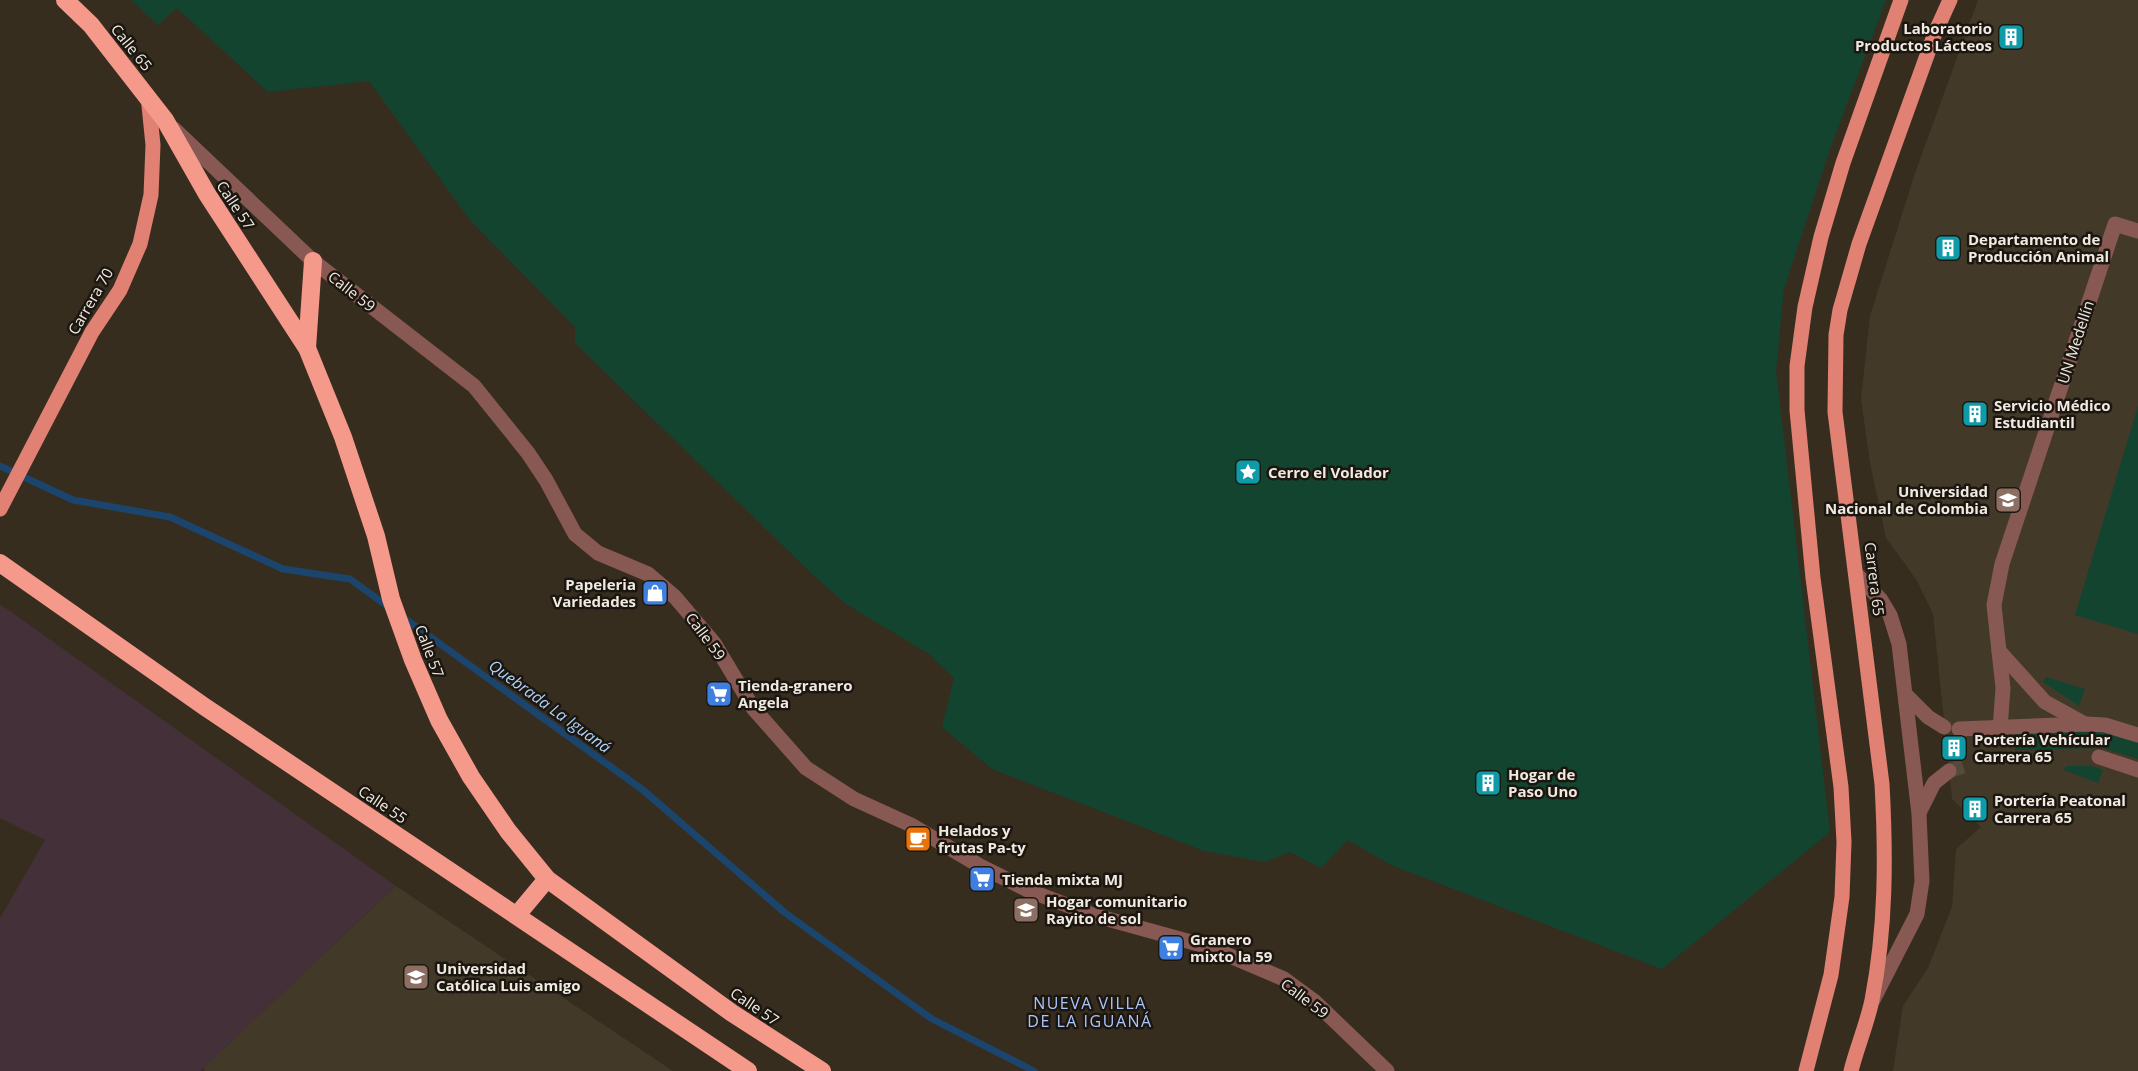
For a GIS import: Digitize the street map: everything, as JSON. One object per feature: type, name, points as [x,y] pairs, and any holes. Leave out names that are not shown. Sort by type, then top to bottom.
[{"type":"highway","name":"Calle 65","points":[[65,0],[91,25],[165,120]]},
{"type":"highway","name":"Calle 57","points":[[165,120],[207,194],[307,348],[343,437],[376,536],[391,599],[412,660],[439,720],[471,777],[508,831],[547,879],[732,1013],[822,1071]]},
{"type":"highway","points":[[307,348],[313,261]]},
{"type":"highway","name":"Calle 55","points":[[0,563],[205,707],[517,915],[737,1068]]},
{"type":"highway","points":[[517,915],[547,879]]},
{"type":"main road","points":[[1806,1071],[1831,975],[1842,897],[1844,842],[1841,787],[1810,554],[1797,410],[1797,366],[1806,298],[1821,237],[1843,163],[1901,0]]},
{"type":"main road","name":"Carrera 65","points":[[1851,1071],[1872,1003],[1882,942],[1885,839],[1882,784],[1835,412],[1834,372],[1840,310],[1863,233],[1935,33],[1950,0]]},
{"type":"main road","name":"Carrera 70","points":[[0,509],[92,332],[120,290],[140,244],[151,195],[153,145],[147,96]]},
{"type":"street","name":"Calle 59","points":[[165,120],[313,261],[474,387],[496,411],[534,462],[575,534],[598,553],[648,574],[675,597],[714,643],[753,708],[806,768],[854,799],[911,825],[980,866],[1029,891],[1093,915],[1209,947],[1284,980],[1314,1001],[1386,1071]]},
{"type":"street","name":"UN Medellín","points":[[1999,651],[1994,628],[1996,584],[2020,502],[2115,224],[2138,231]]},
{"type":"street","points":[[1857,575],[1881,600],[1890,615],[1899,644],[1919,814],[1922,881],[1919,906],[1909,932],[1872,1003]]},
{"type":"street","points":[[1999,651],[2045,702],[2086,724]]},
{"type":"street","points":[[1999,651],[2002,688],[2000,729]]},
{"type":"street","points":[[1906,695],[1928,717],[1952,728],[2000,729],[2086,724],[2105,725],[2138,735]]},
{"type":"street","points":[[2099,757],[2138,770]]},
{"type":"street","points":[[1919,814],[1934,783],[1949,771]]},
{"type":"shaded area","name":"Universidad Nacional de Colombia","points":[[1978,0],[2138,0],[2138,1071],[1893,1071],[1903,1006],[1928,968],[1952,907],[1956,849],[1981,827],[1952,799],[1933,614],[1916,579],[1886,538],[1870,463],[1861,399],[1870,316],[1915,173]]},
{"type":"shaded area","points":[[0,604],[396,886],[200,1071],[0,1071],[0,918],[45,840],[0,818]]},
{"type":"shaded area","name":"Universidad Católica Luis amigo","points":[[396,886],[673,1071],[205,1071],[203,1068]]},
{"type":"green space","name":"Cerro el Volador","points":[[131,0],[1886,0],[1830,149],[1784,289],[1776,370],[1830,832],[1662,969],[1391,865],[1348,840],[1321,868],[1290,852],[1265,862],[1204,851],[992,769],[942,727],[954,678],[929,654],[846,604],[812,574],[575,343],[575,327],[470,220],[369,81],[268,92],[177,8],[158,25]]},
{"type":"green space","points":[[2138,406],[2138,634],[2075,615]]},
{"type":"green space","points":[[2046,677],[2085,689],[2079,706],[2043,682]]},
{"type":"green space","points":[[2106,731],[2138,742],[2138,759],[2103,748],[2015,750],[2015,734]]},
{"type":"green space","points":[[2066,766],[2091,766],[2103,770],[2098,783],[2064,770]]},
{"type":"waterway","name":"Quebrada La Iguaná","points":[[0,466],[73,500],[170,517],[283,569],[350,579],[390,608]]},
{"type":"waterway","name":"Quebrada La Iguaná","points":[[404,618],[643,790],[784,912],[932,1019],[1034,1071]]},
{"type":"tunnel","points":[[1949,771],[1964,766]]},
{"type":"place","name":"Laboratorio Productos Lácteos","points":[[2011,37]]},
{"type":"place","name":"Departamento de Producción Animal","points":[[1948,248]]},
{"type":"place","name":"Servicio Médico Estudiantil","points":[[1975,414]]},
{"type":"place","name":"Cerro el Volador","points":[[1248,472]]},
{"type":"place","name":"Universidad Nacional de Colombia","points":[[2008,500]]},
{"type":"place","name":"Papeleria Variedades","points":[[655,593]]},
{"type":"place","name":"Tienda-granero Angela","points":[[719,694]]},
{"type":"place","name":"Portería Vehícular Carrera 65","points":[[1954,748]]},
{"type":"place","name":"Hogar de Paso Uno","points":[[1488,783]]},
{"type":"place","name":"Portería Peatonal Carrera 65","points":[[1975,809]]},
{"type":"place","name":"Helados y frutas Pa-ty","points":[[918,839]]},
{"type":"place","name":"Tienda mixta MJ","points":[[982,879]]},
{"type":"place","name":"Hogar comunitario Rayito de sol","points":[[1026,910]]},
{"type":"place","name":"Granero mixto la 59","points":[[1171,948]]},
{"type":"place","name":"Universidad Católica Luis amigo","points":[[416,977]]},
{"type":"district","name":"NUEVA VILLA DE LA IGUANÁ","points":[[1090,1012]]}]
